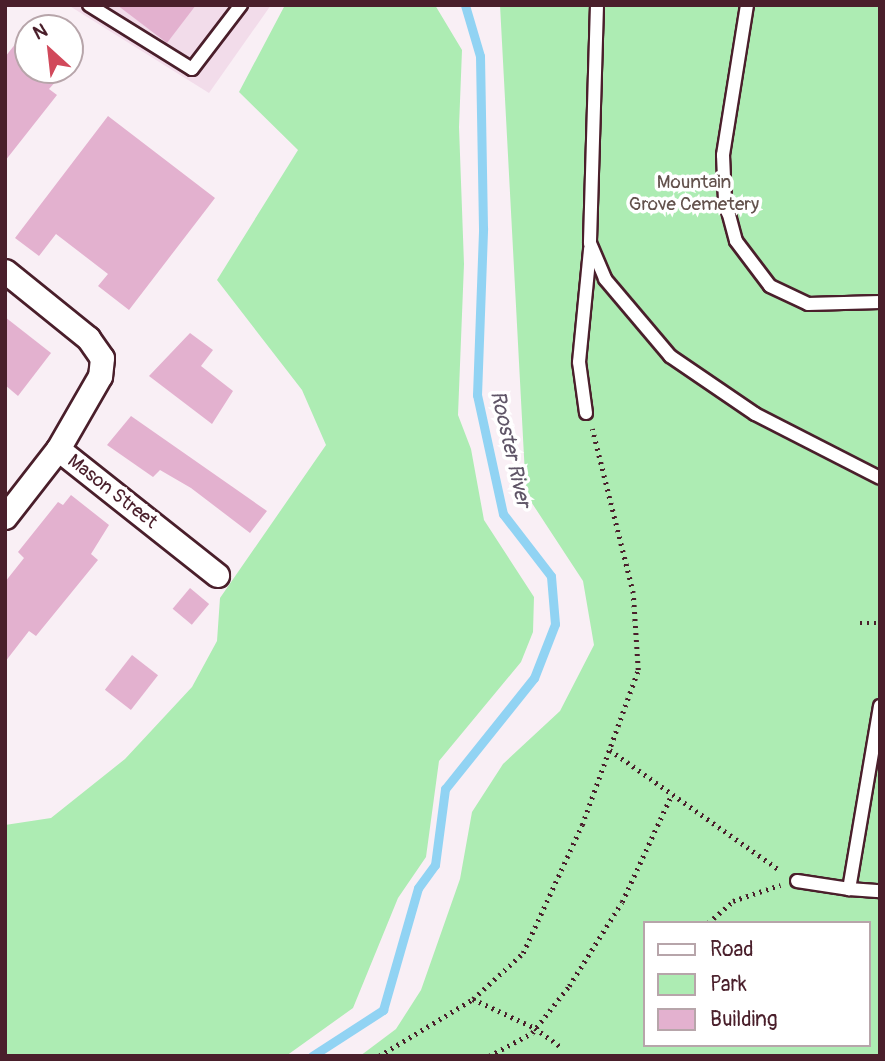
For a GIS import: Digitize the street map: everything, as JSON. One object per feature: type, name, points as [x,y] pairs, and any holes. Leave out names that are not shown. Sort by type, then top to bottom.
[{"type":"street","name":"Mason Street","points":[[5,271],[88,338],[102,358],[100,376],[58,449],[217,575]]},
{"type":"street","points":[[5,517],[58,449]]},
{"type":"lane","points":[[89,5],[192,69],[241,5]]},
{"type":"lane","points":[[586,412],[579,362],[590,243],[597,5]]},
{"type":"lane","points":[[747,5],[723,155],[725,200],[736,241],[770,286],[808,304],[880,302]]},
{"type":"lane","points":[[590,243],[605,279],[670,356],[755,414],[880,478]]},
{"type":"lane","points":[[849,889],[880,706]]},
{"type":"lane","points":[[797,881],[880,891]]},
{"type":"path","points":[[379,1056],[473,999],[523,953],[610,750],[638,670],[633,593],[603,457],[586,412]]},
{"type":"path","points":[[860,623],[880,623]]},
{"type":"path","points":[[610,750],[671,796],[797,881]]},
{"type":"path","points":[[489,1056],[535,1028],[622,902],[671,796]]},
{"type":"path","points":[[710,921],[733,901],[797,881]]},
{"type":"path","points":[[473,999],[535,1028],[560,1046]]},
{"type":"shaded area","points":[[68,5],[271,5],[209,93]]},
{"type":"green space","points":[[285,5],[435,5],[462,50],[459,127],[464,264],[458,415],[471,449],[484,520],[534,597],[533,632],[521,662],[439,761],[426,857],[398,898],[353,1008],[286,1056],[5,1056],[5,825],[51,818],[125,759],[192,687],[217,641],[220,598],[326,445],[302,390],[217,280],[298,150],[239,92]]},
{"type":"green space","name":"Mountain Grove Cemetery","points":[[500,5],[880,5],[880,1056],[360,1056],[396,1029],[421,990],[460,879],[472,812],[503,764],[560,711],[594,645],[583,581],[526,494]]},
{"type":"building","points":[[117,5],[196,5],[167,43]]},
{"type":"building","points":[[14,46],[14,84],[53,84],[49,89],[57,95],[5,161],[5,57]]},
{"type":"building","points":[[108,116],[215,198],[129,310],[98,286],[108,274],[56,234],[39,256],[15,238]]},
{"type":"building","points":[[5,317],[51,353],[18,396],[5,385]]},
{"type":"building","points":[[190,333],[213,350],[201,366],[233,391],[212,424],[149,376]]},
{"type":"building","points":[[131,416],[267,511],[250,533],[191,488],[160,470],[153,477],[107,445]]},
{"type":"building","points":[[71,495],[109,525],[91,554],[98,560],[36,636],[29,631],[5,662],[5,582],[24,558],[18,552],[58,502],[63,505]]},
{"type":"building","points":[[190,588],[209,604],[192,625],[173,609]]},
{"type":"building","points":[[132,655],[158,675],[131,710],[105,690]]},
{"type":"waterway","name":"Rooster River","points":[[312,1056],[383,1010],[418,888],[435,865],[445,789],[534,678],[555,624],[551,576],[503,514],[477,395],[483,228],[480,56],[465,5]]}]
